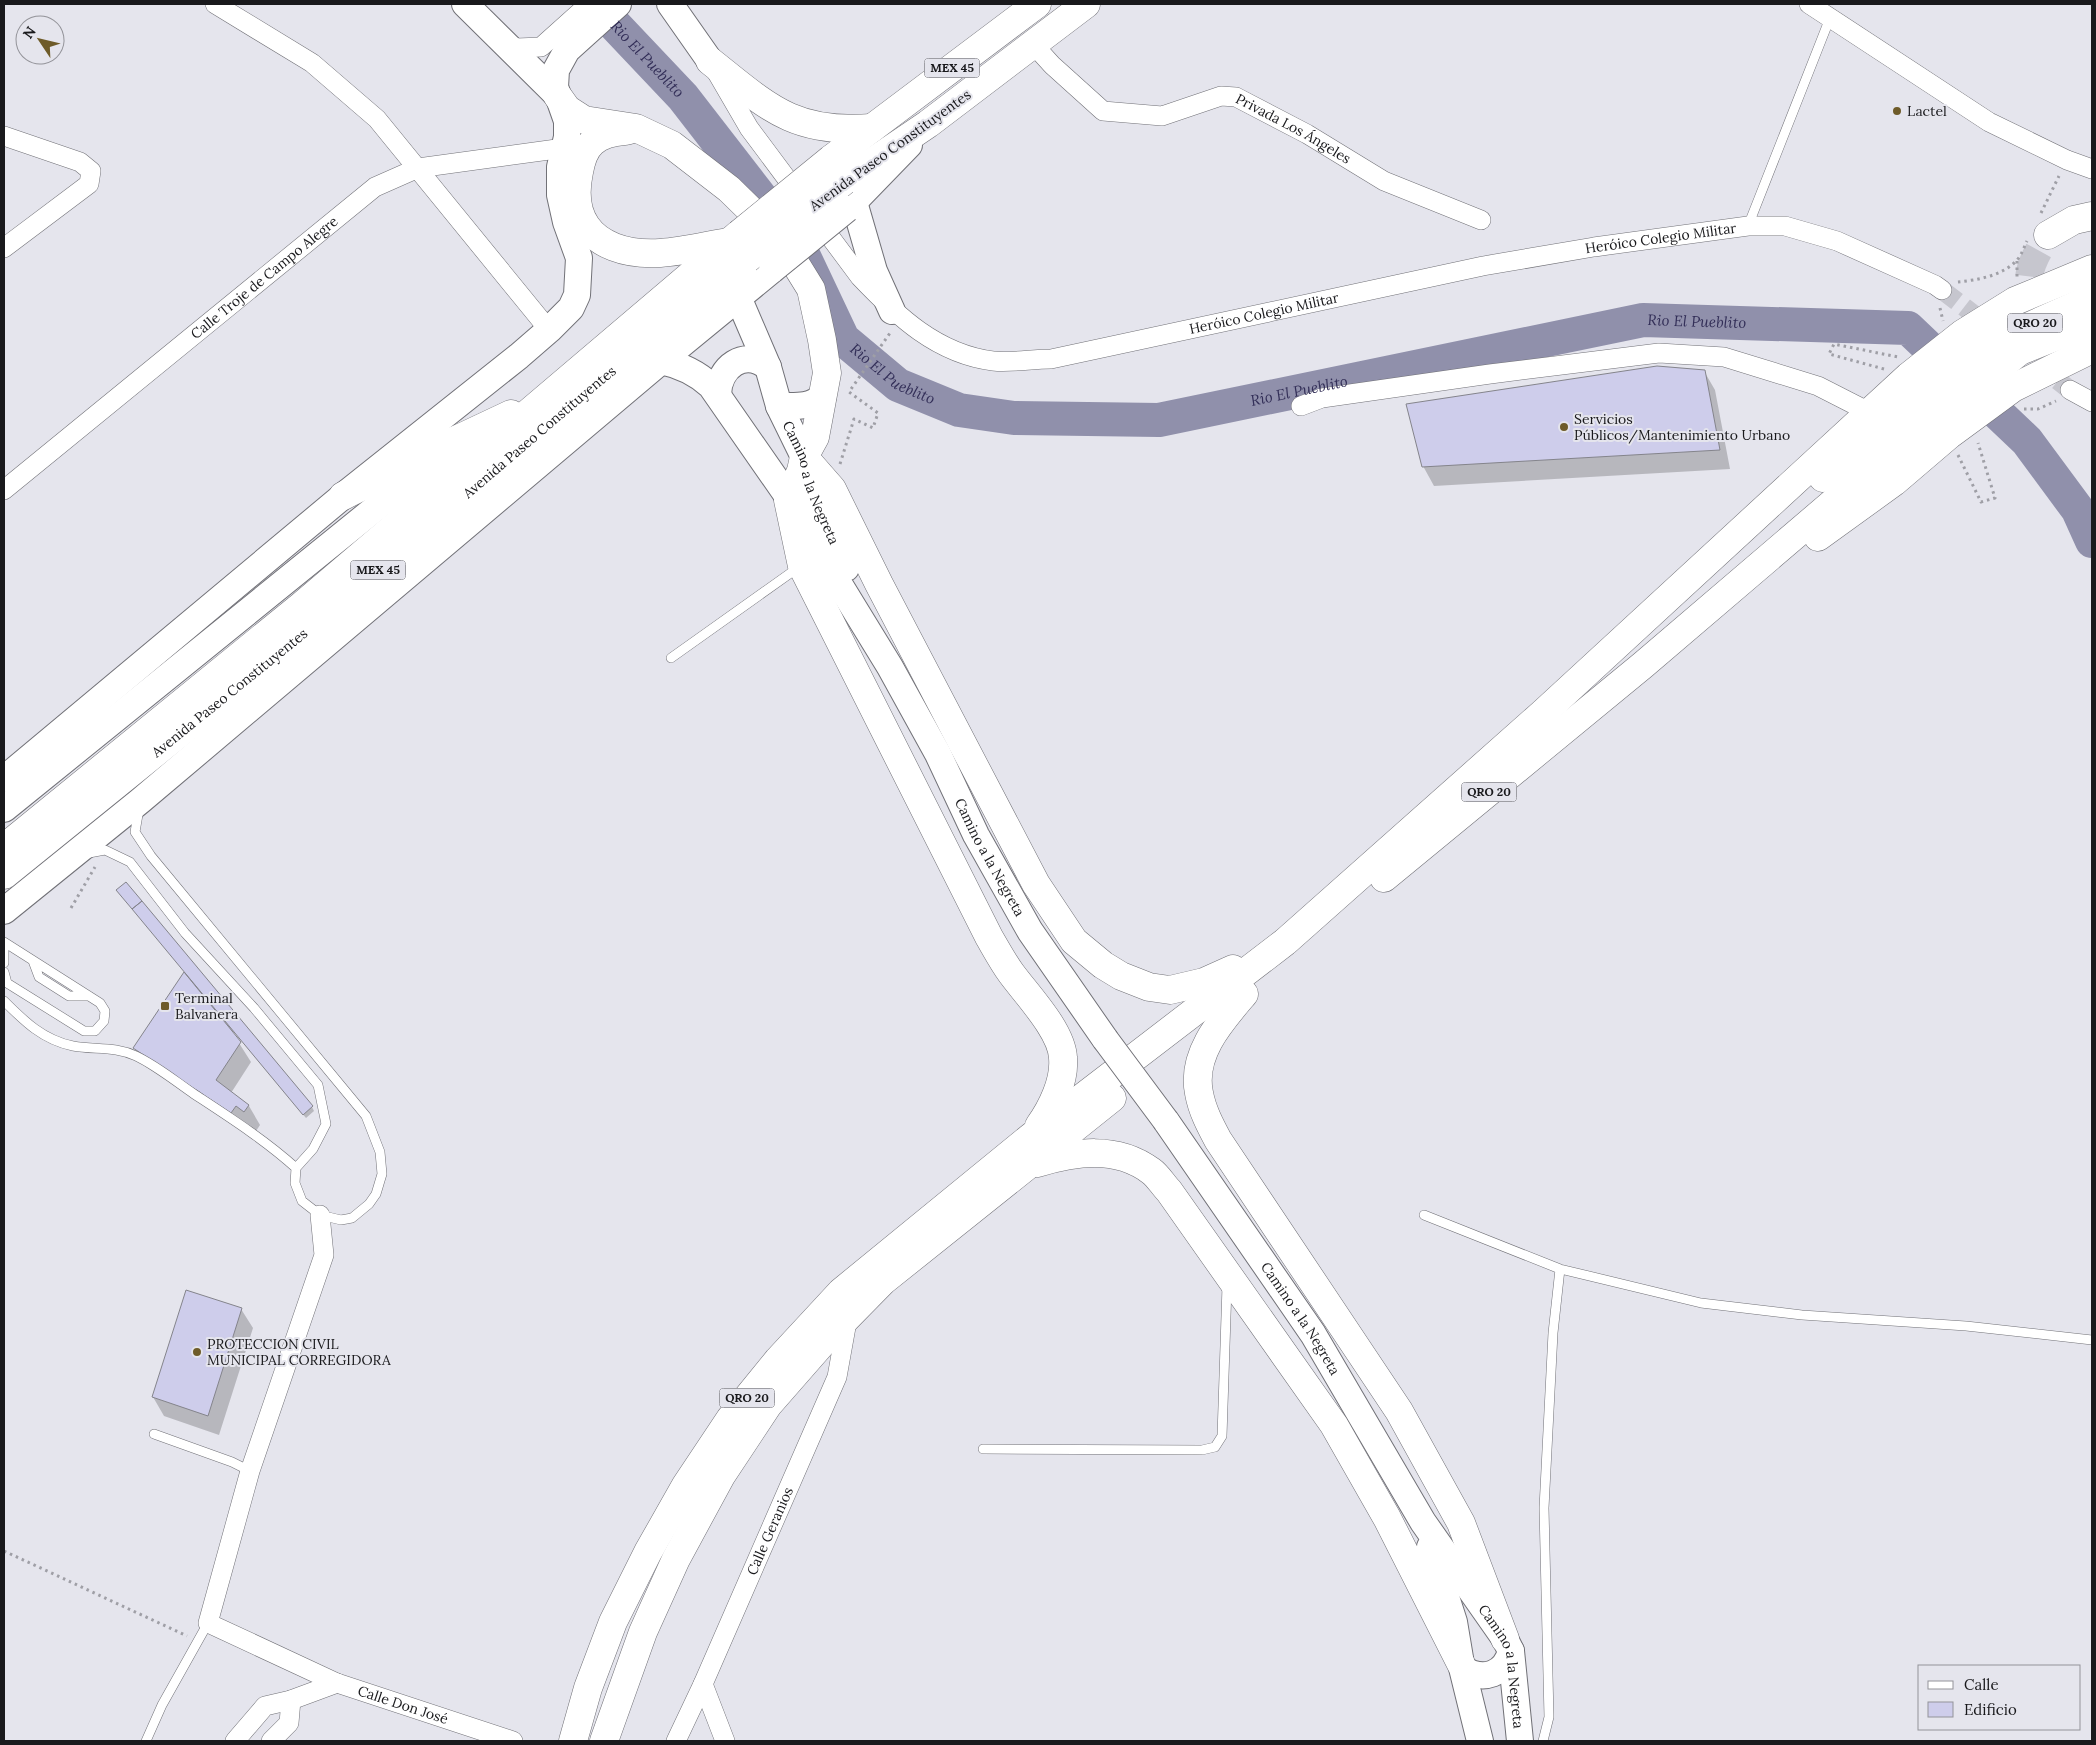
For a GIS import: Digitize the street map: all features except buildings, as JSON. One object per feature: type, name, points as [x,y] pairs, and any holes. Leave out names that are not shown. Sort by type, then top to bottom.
[{"type":"highway","name":"Avenida Paseo Constituyentes","points":[[4,848],[302,606],[552,393],[738,245],[844,188],[1086,4]]},
{"type":"highway","name":"Avenida Paseo Constituyentes","points":[[844,188],[872,128],[1035,5]]},
{"type":"highway","points":[[710,61],[772,109],[796,121],[840,129],[872,128]]},
{"type":"highway","points":[[557,96],[566,109],[584,120],[636,128],[672,145],[729,189],[773,232],[785,247],[811,289],[827,373],[815,437],[804,457],[801,471],[788,500],[802,566],[989,937],[1011,973],[1034,1002],[1061,1045],[1064,1059],[1056,1092],[1050,1108],[1032,1136]]},
{"type":"highway","points":[[636,128],[604,134],[593,142],[586,151],[576,185],[576,197],[578,209],[587,227],[609,244],[632,252],[666,253],[738,245]]},
{"type":"highway","points":[[2038,230],[2092,216]]},
{"type":"highway","name":"Avenida Paseo Constituyentes","points":[[4,875],[317,622],[588,390],[738,245]]},
{"type":"highway","points":[[1543,713],[1869,412],[1905,367],[2015,301],[2092,269]]},
{"type":"highway","name":"QRO 20","points":[[573,1741],[588,1688],[613,1622],[648,1552],[686,1485],[730,1419],[778,1360],[841,1292],[1032,1136],[1285,942],[1543,713],[1875,434],[1980,353],[2003,338],[2092,298]]},
{"type":"highway","name":"QRO 20","points":[[604,1741],[643,1632],[676,1558],[721,1476],[768,1405],[848,1316],[883,1281],[1244,994],[1643,664],[1890,454],[2020,351],[2092,322]]},
{"type":"highway","points":[[1643,664],[1894,482],[1949,435],[2013,388],[2082,373]]},
{"type":"highway","points":[[343,496],[552,393]]},
{"type":"highway","points":[[804,457],[832,489],[879,584],[1036,884],[1074,941],[1103,965],[1121,976],[1149,987],[1170,990],[1204,982],[1222,975],[1264,950],[1285,942]]},
{"type":"highway","points":[[1244,994],[1212,1034],[1201,1059],[1198,1075],[1198,1092],[1204,1112],[1218,1140],[1399,1411],[1461,1523],[1508,1645]]},
{"type":"highway","points":[[1026,1166],[1069,1154],[1097,1152],[1139,1164],[1152,1172],[1169,1191],[1306,1381],[1334,1425],[1387,1518],[1462,1667]]},
{"type":"street","points":[[215,4],[312,63],[378,119],[549,330]]},
{"type":"street","points":[[465,4],[557,96]]},
{"type":"street","points":[[549,55],[589,4]]},
{"type":"street","points":[[504,42],[517,48],[549,55],[567,50],[618,4]]},
{"type":"street","points":[[670,4],[710,61]]},
{"type":"street","points":[[1043,37],[1073,22],[1098,4]]},
{"type":"street","points":[[1809,4],[1990,122],[2067,160],[2092,169]]},
{"type":"street","name":"Privada Los Ángeles","points":[[1043,37],[1052,65],[1103,111],[1162,116],[1221,96],[1236,97],[1307,134],[1384,181],[1481,220]]},
{"type":"street","points":[[4,779],[343,496],[549,330],[571,308],[576,295],[579,258],[566,222],[560,195],[560,168],[568,121],[557,96],[549,55]]},
{"type":"street","name":"Heróico Colegio Militar","points":[[710,61],[749,128],[860,277],[892,311],[912,328],[957,352],[994,361],[1050,358],[1483,266],[1594,247],[1748,226],[1786,226],[1837,241],[1939,287]]},
{"type":"street","points":[[4,136],[80,162],[91,171],[89,184],[4,248]]},
{"type":"street","name":"Calle Troje de Campo Alegre","points":[[4,490],[375,187],[418,168],[564,148]]},
{"type":"street","points":[[4,911],[64,860],[140,801],[660,361],[772,270],[844,188],[874,271],[892,311]]},
{"type":"street","name":"Camino a la Negreta","points":[[738,297],[768,367],[779,406],[804,457],[810,483],[820,510],[890,667]]},
{"type":"street","points":[[1301,406],[1322,398],[1659,352],[1724,357],[1818,386],[1869,412]]},
{"type":"street","points":[[718,394],[721,376],[734,364],[754,359],[768,367]]},
{"type":"street","name":"Camino a la Negreta","points":[[660,361],[681,367],[700,376],[718,394],[788,500],[800,514],[816,547],[890,667],[938,754],[976,835],[1030,931],[1105,1039],[1166,1121],[1313,1334],[1423,1522],[1508,1645],[1520,1741]]},
{"type":"street","points":[[2082,373],[2092,402]]},
{"type":"street","points":[[779,406],[804,407],[815,403],[823,396]]},
{"type":"street","points":[[4,809],[409,481],[487,426]]},
{"type":"street","points":[[208,1623],[250,1471],[324,1255],[320,1215]]},
{"type":"street","name":"Calle Geranios","points":[[676,1741],[703,1684],[837,1377],[848,1316]]},
{"type":"street","name":"Camino a la Negreta","points":[[1423,1522],[1454,1622],[1462,1667],[1480,1741]]},
{"type":"street","name":"Calle Don José","points":[[208,1623],[337,1683],[513,1741]]},
{"type":"street","points":[[1462,1667],[1482,1676],[1498,1672],[1509,1659],[1508,1645]]},
{"type":"street","points":[[235,1741],[265,1706],[291,1700],[337,1683]]},
{"type":"street","points":[[703,1684],[725,1741]]},
{"type":"street","points":[[271,1741],[288,1723],[291,1700]]},
{"type":"lane","points":[[1748,226],[1830,18]]},
{"type":"lane","points":[[671,658],[802,566]]},
{"type":"lane","points":[[64,860],[84,853],[105,850],[130,862],[185,933],[254,1008],[318,1085],[326,1124],[313,1149],[296,1168],[295,1182],[298,1194],[302,1201],[320,1215],[341,1220],[352,1218],[369,1204],[380,1184],[382,1163],[380,1152],[366,1116],[151,856],[135,832],[140,801]]},
{"type":"lane","points":[[4,942],[33,961],[39,977],[69,996],[89,996],[100,1003],[106,1011],[104,1021],[95,1031],[84,1032],[7,983],[4,972]]},
{"type":"lane","points":[[4,951],[4,963]]},
{"type":"lane","points":[[4,1001],[33,1028],[48,1038],[72,1046],[108,1047],[137,1056],[208,1103],[276,1151],[296,1168]]},
{"type":"lane","points":[[1424,1215],[1560,1269],[1701,1303],[1802,1315],[1966,1326],[2092,1340]]},
{"type":"lane","points":[[1542,1741],[1549,1717],[1544,1508],[1553,1333],[1560,1269]]},
{"type":"lane","points":[[983,1450],[1202,1450],[1215,1447],[1222,1436],[1228,1275]]},
{"type":"lane","points":[[154,1434],[232,1462],[250,1471]]},
{"type":"lane","points":[[146,1741],[162,1705],[208,1623]]},
{"type":"path","points":[[1939,287],[2002,272],[2017,261],[2038,230],[2067,160]]},
{"type":"path","points":[[2017,261],[2017,280]]},
{"type":"path","points":[[832,489],[854,419],[873,428],[878,413],[849,392],[890,333],[897,338]]},
{"type":"path","points":[[1834,344],[1905,367],[1829,354],[1834,344]]},
{"type":"path","points":[[2022,409],[2038,409],[2082,373]]},
{"type":"path","points":[[1949,435],[1981,502],[1995,498],[1978,443]]},
{"type":"path","points":[[4,1551],[199,1642]]},
{"type":"waterway","name":"Rio El Pueblito","points":[[595,4],[683,97],[800,248],[843,339],[898,385],[959,410],[1014,418],[1159,420],[1643,320],[1908,328],[2027,441],[2078,510],[2092,541]]},
{"type":"tunnel","points":[[2038,317],[2030,294],[2030,274],[2036,256],[2048,235]]},
{"type":"tunnel","points":[[1942,290],[1990,327]]},
{"type":"tunnel","points":[[2014,346],[2070,390]]},
{"type":"place","name":"Lactel","points":[[1897,111]]},
{"type":"place","name":"Servicios Públicos/Mantenimiento Urbano","points":[[1564,427]]},
{"type":"place","name":"Terminal Balvanera","points":[[165,1006]]},
{"type":"place","name":"PROTECCION CIVIL MUNICIPAL CORREGIDORA","points":[[197,1352]]}]
